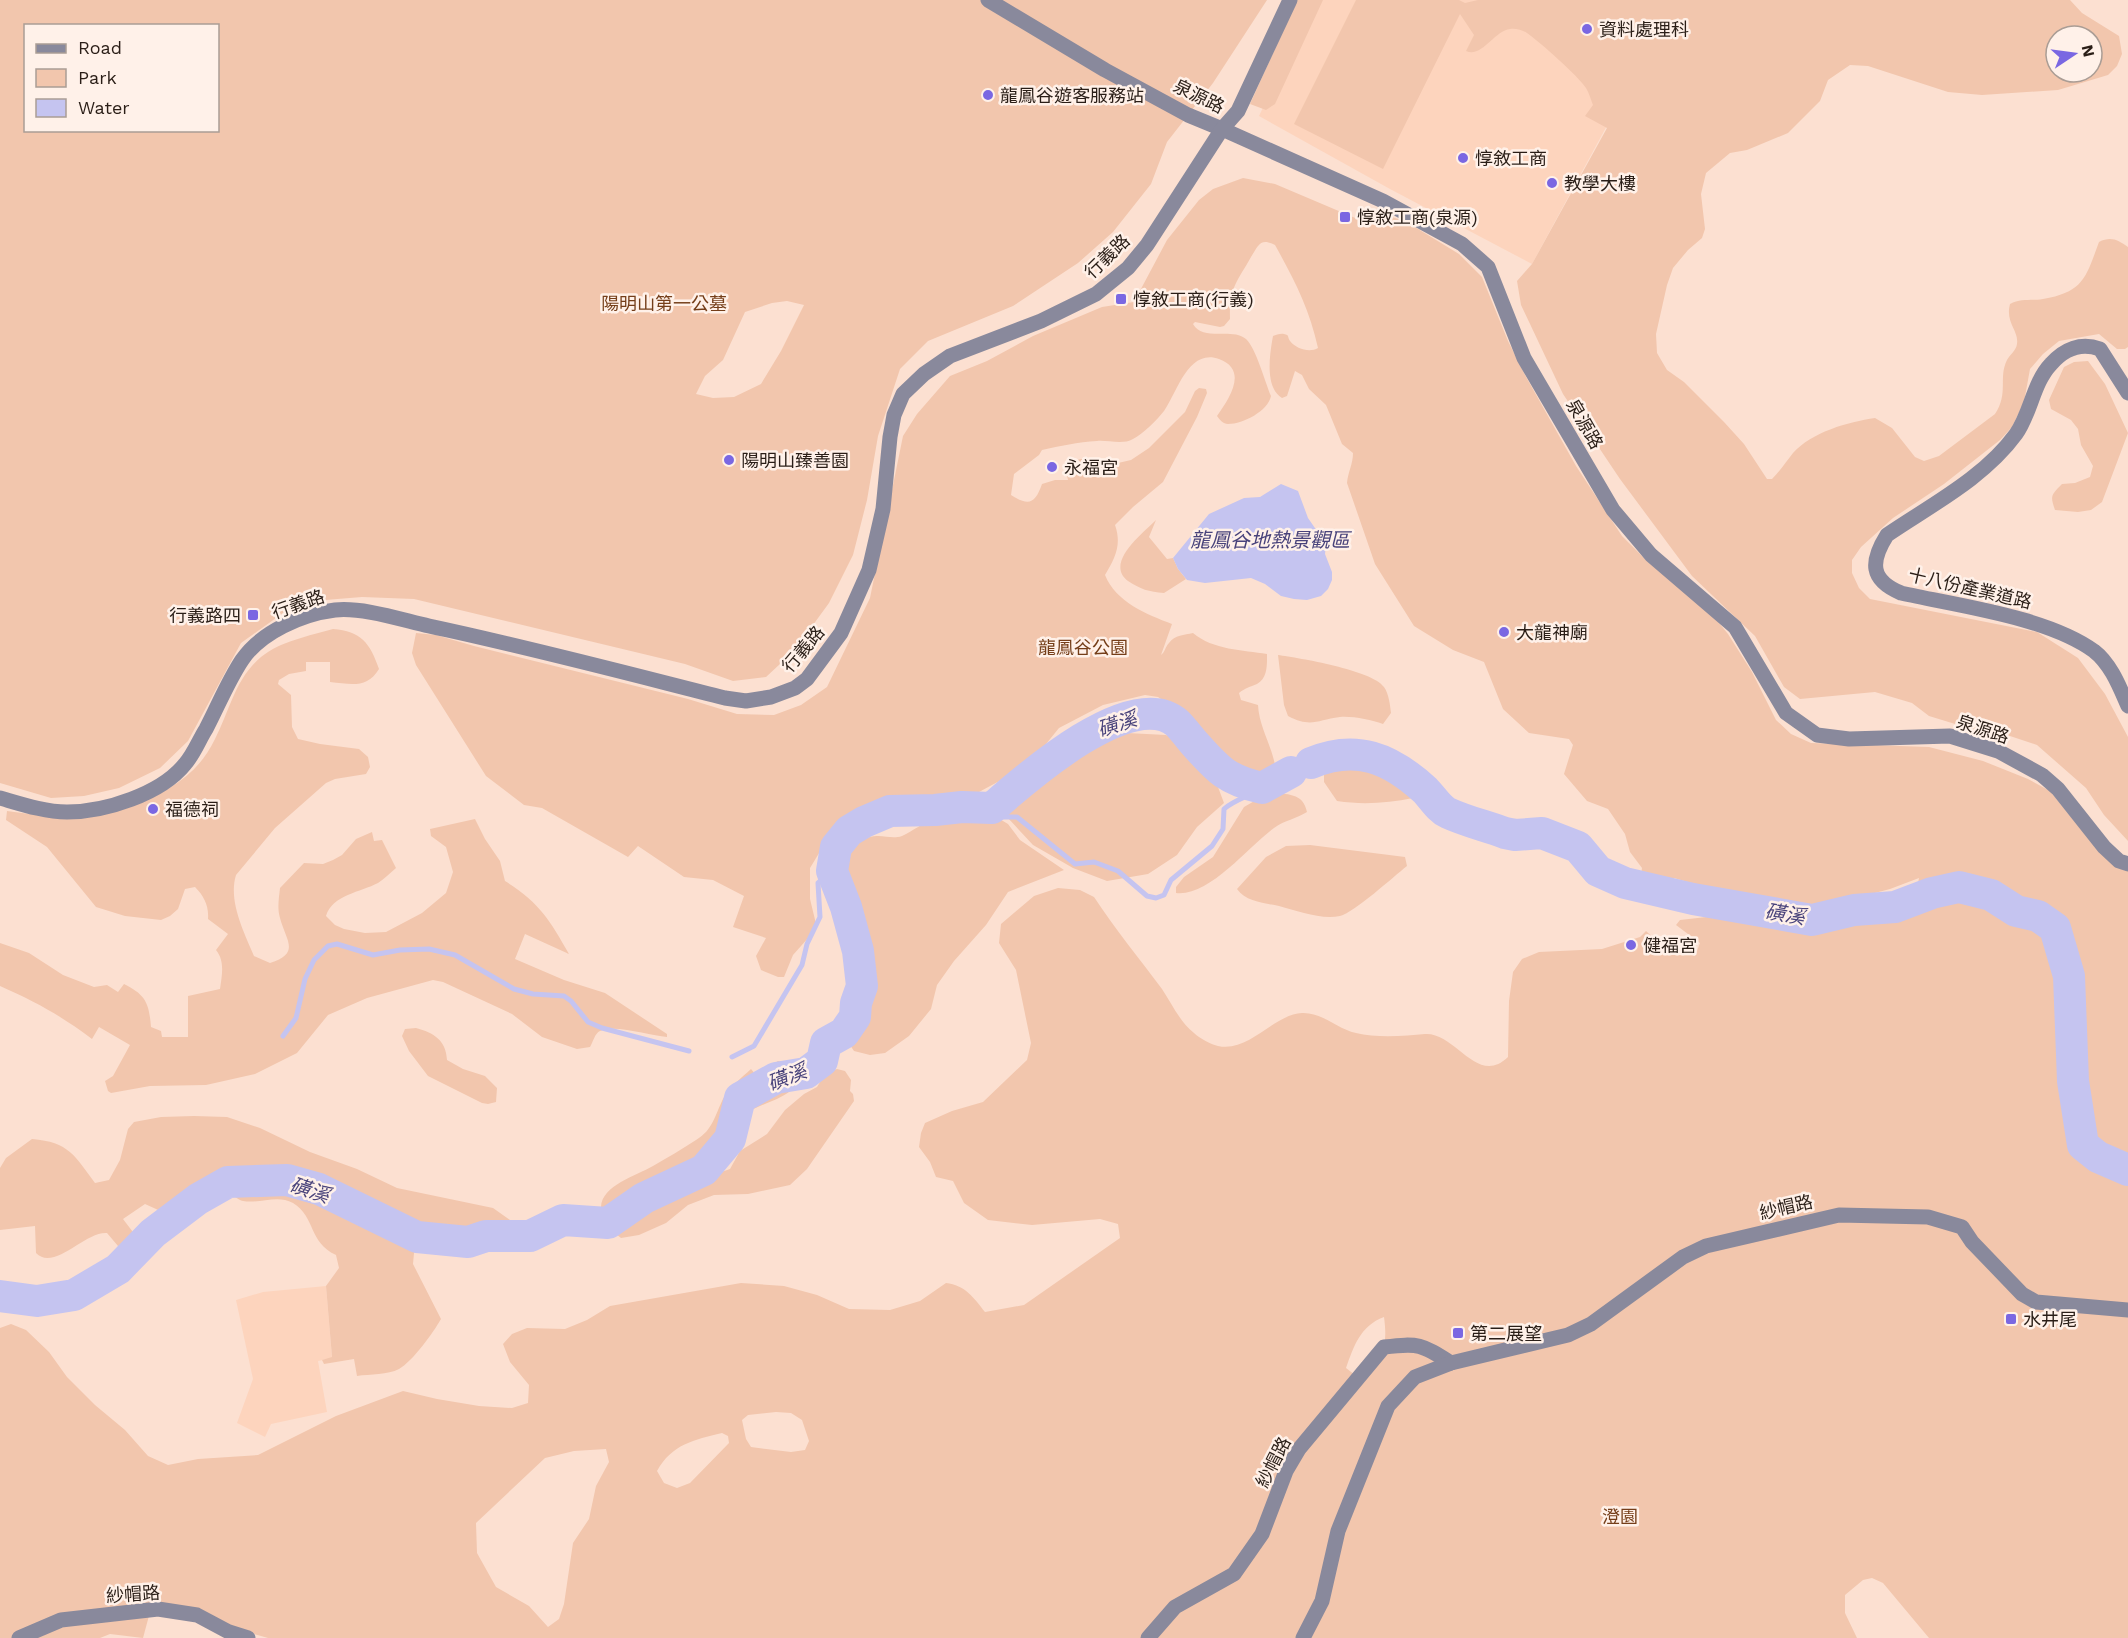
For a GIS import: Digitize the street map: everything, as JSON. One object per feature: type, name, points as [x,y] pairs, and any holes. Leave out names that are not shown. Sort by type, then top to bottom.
[{"type":"street","name":"泉源路","points":[[988,0],[1105,70],[1188,115],[1383,201],[1462,244],[1488,267],[1524,358],[1613,510],[1651,555],[1735,627],[1786,713],[1817,735],[1849,739],[1950,736],[1998,751],[2042,775],[2058,789],[2104,847],[2119,861],[2128,864]]},
{"type":"street","name":"行義路","points":[[0,798],[65,812],[100,809],[140,795],[172,779],[187,762],[242,660],[256,644],[276,630],[300,620],[336,610],[361,612],[483,638],[725,698],[746,701],[763,699],[795,688],[807,679],[842,633],[869,570],[882,509],[894,416],[903,394],[924,374],[950,356],[1041,321],[1107,287],[1128,268],[1147,245],[1222,129],[1238,111],[1290,0]]},
{"type":"street","name":"十八份產業道路","points":[[2128,393],[2100,349],[2092,346],[2072,348],[2050,364],[2017,432],[1997,456],[1973,477],[1887,535],[1878,549],[1875,565],[1879,577],[1886,586],[1901,593],[2050,628],[2096,652],[2114,674],[2128,706]]},
{"type":"street","name":"紗帽路","points":[[1303,1638],[1322,1601],[1338,1531],[1388,1406],[1414,1377],[1451,1363],[1568,1335],[1591,1324],[1683,1257],[1706,1246],[1839,1215],[1928,1217],[1962,1227],[1972,1242],[2022,1294],[2037,1302],[2128,1310]]},
{"type":"street","name":"紗帽路","points":[[1148,1638],[1175,1607],[1234,1574],[1262,1534],[1286,1471],[1299,1449],[1384,1347],[1413,1343],[1431,1350],[1451,1363]]},
{"type":"street","name":"紗帽路","points":[[20,1638],[61,1620],[158,1609],[197,1615],[229,1632],[248,1638]]},
{"type":"shaded area","name":"惇敘工商","points":[[1314,0],[1675,0],[1532,264],[1259,116]]},
{"type":"shaded area","points":[[326,1286],[332,1358],[318,1361],[327,1412],[271,1424],[265,1437],[237,1423],[253,1379],[236,1300],[263,1292]]},
{"type":"green space","name":"陽明山第一公墓","points":[[0,0],[1267,0],[1213,83],[1167,142],[1151,184],[1113,232],[1078,263],[1013,306],[928,341],[900,369],[878,436],[867,500],[853,555],[829,603],[794,651],[766,677],[733,681],[685,664],[414,599],[362,597],[313,601],[283,613],[241,643],[188,741],[160,768],[119,788],[84,796],[51,798],[0,783]],"holes":[[[787,301],[804,305],[761,384],[734,397],[713,398],[696,394],[705,376],[723,360],[745,312],[772,303]]]},
{"type":"green space","points":[[1297,0],[1323,0],[1275,104],[1266,110],[1250,104]]},
{"type":"green space","points":[[1356,0],[1459,0],[1465,3],[1478,0],[2070,0],[2082,13],[2100,24],[2044,24],[2044,84],[2078,84],[2058,90],[1982,95],[1948,92],[1868,66],[1850,65],[1828,80],[1820,101],[1788,133],[1747,150],[1730,153],[1706,173],[1701,194],[1705,229],[1702,238],[1673,268],[1656,334],[1657,353],[1667,370],[1684,382],[1724,422],[1744,444],[1767,479],[1772,479],[1793,453],[1810,439],[1842,425],[1875,418],[1892,428],[1915,457],[1924,461],[1939,456],[1995,414],[2002,399],[2004,367],[2017,344],[2009,316],[2010,304],[2057,296],[2075,287],[2082,281],[2091,265],[2099,242],[2107,239],[2114,240],[2128,247],[2128,347],[2117,349],[2099,334],[2059,341],[2043,354],[2030,369],[2024,402],[2012,427],[2000,440],[1944,484],[1893,518],[1861,547],[1852,560],[1852,573],[1859,588],[1870,599],[2037,632],[2078,658],[2105,694],[2128,737],[2128,841],[2104,815],[2086,788],[2037,745],[1929,716],[1912,703],[1875,692],[1800,699],[1784,687],[1755,636],[1692,576],[1620,479],[1563,394],[1521,305],[1517,281],[1532,264],[1607,128],[1585,116],[1593,105],[1586,88],[1541,44],[1525,32],[1512,29],[1499,34],[1477,51],[1466,51],[1474,35],[1460,14],[1383,169],[1294,124]]},
{"type":"green space","points":[[2104,27],[2119,36],[2122,54],[2117,66],[2104,76]]},
{"type":"green space","points":[[1243,178],[1275,184],[1367,223],[1371,218],[1385,215],[1405,221],[1459,254],[1482,277],[1508,341],[1525,375],[1576,466],[1622,536],[1646,560],[1715,618],[1752,672],[1776,720],[1791,734],[1811,743],[1929,747],[1983,761],[2028,779],[2050,791],[2096,848],[2123,870],[2128,871],[2128,1638],[1929,1638],[1883,1583],[1872,1578],[1863,1580],[1845,1595],[1845,1613],[1857,1638],[1308,1638],[1318,1600],[1299,1638],[268,1638],[233,1628],[150,1612],[143,1638],[110,1634],[100,1638],[0,1638],[0,1328],[11,1324],[26,1330],[49,1352],[67,1377],[125,1430],[148,1456],[168,1465],[198,1459],[258,1455],[336,1416],[403,1391],[479,1406],[512,1408],[528,1403],[529,1385],[510,1362],[503,1344],[512,1334],[527,1328],[565,1329],[587,1320],[610,1306],[741,1283],[784,1286],[817,1295],[849,1309],[890,1310],[920,1301],[946,1283],[964,1289],[985,1312],[1024,1305],[1120,1238],[1118,1224],[1100,1219],[1032,1225],[988,1220],[964,1203],[953,1181],[936,1177],[930,1162],[919,1147],[925,1123],[952,1111],[983,1102],[1027,1060],[1031,1043],[1016,970],[999,943],[1001,924],[1034,896],[1058,888],[1080,890],[1094,897],[1162,989],[1184,1024],[1196,1035],[1212,1044],[1229,1047],[1240,1044],[1292,1015],[1309,1013],[1349,1031],[1364,1035],[1425,1034],[1436,1036],[1486,1066],[1497,1065],[1508,1057],[1509,1001],[1513,972],[1522,959],[1539,952],[1602,949],[1640,937],[1646,931],[1655,939],[1695,956],[1700,943],[1676,925],[1680,920],[1733,914],[1791,924],[1824,921],[1889,905],[1916,893],[1919,878],[1890,889],[1810,910],[1782,910],[1751,904],[1674,878],[1640,882],[1642,868],[1630,852],[1625,834],[1608,809],[1587,801],[1564,774],[1573,745],[1569,739],[1529,733],[1503,709],[1484,662],[1453,650],[1414,626],[1375,564],[1347,483],[1353,453],[1342,444],[1326,405],[1309,389],[1302,375],[1295,371],[1287,396],[1282,398],[1276,393],[1270,378],[1273,336],[1286,334],[1296,346],[1311,350],[1318,348],[1306,307],[1295,283],[1275,245],[1266,242],[1258,246],[1238,279],[1231,300],[1230,319],[1224,326],[1195,322],[1193,324],[1204,332],[1233,334],[1250,343],[1271,396],[1265,407],[1254,416],[1241,422],[1223,423],[1217,416],[1234,385],[1233,370],[1219,359],[1208,357],[1199,360],[1185,374],[1164,411],[1141,434],[1125,442],[1101,441],[1069,444],[1042,450],[1039,455],[1014,474],[1011,495],[1022,501],[1031,501],[1037,496],[1042,484],[1055,480],[1068,480],[1065,467],[1067,462],[1081,459],[1118,463],[1131,460],[1149,448],[1185,412],[1195,391],[1199,388],[1206,389],[1207,393],[1197,417],[1163,482],[1115,525],[1118,545],[1105,575],[1116,593],[1124,600],[1172,624],[1161,655],[1174,638],[1193,633],[1219,646],[1267,654],[1266,670],[1261,681],[1239,693],[1241,700],[1258,705],[1275,765],[1270,772],[1247,777],[1232,773],[1219,763],[1186,725],[1176,709],[1158,697],[1145,695],[1103,705],[1059,728],[1029,765],[979,792],[915,798],[872,806],[827,840],[810,868],[810,899],[817,928],[793,955],[784,977],[761,970],[756,956],[766,938],[733,927],[744,896],[713,880],[684,877],[638,846],[628,857],[542,808],[524,805],[486,776],[416,665],[412,653],[416,633],[436,635],[688,699],[737,714],[774,715],[801,705],[827,687],[870,598],[903,436],[917,414],[950,376],[987,361],[1033,336],[1102,307],[1134,302],[1167,240],[1199,200],[1213,189]],"holes":[[[1384,1317],[1383,1352],[1364,1382],[1346,1368],[1359,1338],[1376,1321]],[[791,1413],[802,1420],[809,1441],[805,1450],[791,1452],[751,1447],[746,1439],[742,1420],[748,1415]],[[722,1433],[728,1436],[729,1443],[690,1483],[677,1488],[664,1483],[657,1471],[663,1462],[677,1449],[693,1441]],[[606,1449],[609,1462],[596,1486],[589,1519],[573,1543],[564,1604],[559,1619],[548,1627],[529,1606],[496,1587],[477,1553],[476,1523],[545,1458],[574,1451]]]},
{"type":"green space","points":[[2088,361],[2105,384],[2128,433],[2102,502],[2091,510],[2078,512],[2055,510],[2052,496],[2062,484],[2075,483],[2090,477],[2093,466],[2081,445],[2078,429],[2071,420],[2051,409],[2049,400],[2064,367],[2074,362]]},
{"type":"green space","points":[[1156,520],[1149,537],[1167,559],[1173,558],[1186,579],[1164,593],[1145,590],[1132,584],[1122,574],[1120,566],[1123,557],[1135,540]]},
{"type":"green space","points":[[333,629],[351,632],[368,645],[379,669],[369,680],[358,684],[330,682],[330,662],[306,662],[306,671],[289,674],[279,680],[278,684],[291,695],[292,727],[298,739],[359,749],[368,757],[370,767],[366,774],[335,779],[326,783],[275,828],[236,875],[234,895],[236,906],[254,956],[270,963],[280,959],[288,950],[288,940],[280,918],[278,903],[280,888],[304,863],[323,864],[333,860],[342,855],[356,839],[372,832],[374,841],[382,840],[396,868],[378,883],[334,903],[326,916],[335,925],[344,929],[365,933],[386,932],[422,913],[446,893],[453,872],[446,847],[431,836],[430,829],[475,819],[500,861],[505,881],[527,896],[543,913],[569,954],[525,934],[515,959],[564,980],[605,993],[667,1034],[667,1037],[607,1029],[597,1034],[590,1047],[577,1049],[542,1037],[512,1014],[443,982],[433,980],[367,998],[328,1015],[297,1053],[255,1074],[206,1085],[150,1086],[111,1093],[105,1081],[113,1076],[130,1045],[99,1027],[92,1039],[48,1009],[0,986],[0,943],[29,953],[63,975],[94,987],[107,985],[118,992],[124,984],[142,996],[149,1012],[151,1027],[161,1031],[162,1037],[188,1037],[188,996],[220,989],[222,963],[216,950],[228,934],[208,919],[207,906],[198,890],[195,887],[185,889],[178,909],[161,920],[125,916],[96,907],[47,847],[6,820],[7,811],[41,816],[90,816],[125,808],[170,788],[191,772],[208,752],[239,685],[261,657],[286,643]]},
{"type":"green space","points":[[1278,655],[1351,670],[1377,681],[1387,693],[1391,713],[1383,724],[1345,717],[1303,722],[1288,716],[1284,705]]},
{"type":"green space","points":[[1127,733],[1166,735],[1186,748],[1199,768],[1218,787],[1224,803],[1197,827],[1177,855],[1148,874],[1107,881],[1073,868],[1033,845],[1007,817],[1007,807],[1024,792],[1094,744]]},
{"type":"green space","points":[[1362,759],[1389,770],[1413,798],[1375,803],[1337,801],[1324,782],[1324,773],[1335,763]]},
{"type":"green space","points":[[1270,792],[1288,794],[1298,798],[1307,812],[1274,828],[1215,879],[1189,892],[1176,893],[1176,887],[1184,877],[1213,857],[1244,807]]},
{"type":"green space","points":[[935,817],[947,817],[963,823],[998,818],[1008,824],[1020,840],[1064,870],[1008,892],[986,925],[954,961],[937,985],[931,1009],[909,1036],[885,1053],[870,1055],[854,1051],[846,1039],[848,1024],[864,997],[870,981],[854,919],[841,883],[839,867],[850,851],[860,842],[878,836],[902,836]]},
{"type":"green space","points":[[1310,845],[1405,857],[1407,866],[1347,913],[1333,917],[1317,916],[1256,901],[1245,897],[1237,889],[1266,857],[1286,846]]},
{"type":"green space","points":[[416,1028],[438,1038],[444,1047],[447,1060],[463,1069],[485,1076],[497,1088],[496,1102],[482,1103],[428,1076],[409,1051],[402,1036],[405,1029]]},
{"type":"green space","points":[[778,1061],[790,1063],[796,1074],[796,1083],[782,1096],[745,1115],[735,1136],[704,1178],[730,1169],[740,1151],[767,1134],[785,1110],[804,1094],[817,1087],[825,1074],[837,1069],[845,1071],[851,1080],[850,1091],[854,1101],[807,1169],[790,1185],[748,1194],[714,1195],[688,1205],[666,1223],[639,1235],[621,1238],[616,1234],[660,1195],[639,1198],[611,1210],[601,1207],[607,1193],[621,1182],[653,1166],[702,1136],[713,1122],[723,1099],[736,1083],[751,1069],[756,1075]]},
{"type":"green space","points":[[161,1117],[227,1117],[260,1128],[310,1152],[357,1169],[397,1188],[493,1208],[510,1220],[508,1233],[444,1249],[418,1249],[414,1253],[413,1264],[441,1319],[428,1339],[399,1369],[357,1376],[354,1359],[324,1364],[322,1360],[332,1357],[326,1286],[339,1268],[336,1255],[327,1250],[316,1237],[300,1209],[287,1200],[243,1201],[227,1192],[178,1214],[167,1214],[145,1204],[123,1219],[142,1244],[138,1254],[129,1259],[107,1233],[89,1238],[52,1258],[43,1258],[36,1253],[35,1226],[0,1230],[0,1168],[6,1158],[32,1139],[55,1143],[63,1147],[76,1158],[95,1183],[109,1180],[120,1160],[128,1129],[134,1122]]},
{"type":"water","name":"龍鳳谷地熱景觀區","points":[[1281,484],[1298,491],[1308,518],[1326,544],[1325,554],[1332,572],[1332,580],[1328,589],[1321,596],[1307,600],[1281,596],[1265,584],[1251,578],[1205,583],[1187,580],[1173,558],[1209,514],[1244,498],[1260,497]]},
{"type":"waterway","name":"磺溪","points":[[0,1296],[37,1301],[74,1295],[118,1269],[153,1233],[198,1199],[228,1182],[287,1180],[319,1189],[417,1237],[468,1242],[486,1236],[530,1236],[563,1220],[608,1223],[644,1198],[704,1170],[730,1139],[740,1098],[776,1078],[806,1073],[822,1061],[826,1043],[844,1033],[855,1017],[856,1003],[862,986],[858,951],[846,907],[832,871],[836,847],[849,831],[890,811],[962,807],[992,808],[1028,777],[1080,740],[1107,725],[1134,716],[1157,714],[1177,723],[1224,773],[1250,785],[1262,788],[1291,772]]},
{"type":"waterway","name":"磺溪","points":[[1311,763],[1327,757],[1343,755],[1372,757],[1385,762],[1412,779],[1442,809],[1461,819],[1515,835],[1542,833],[1578,847],[1598,871],[1625,883],[1693,899],[1812,920],[1854,910],[1895,907],[1932,893],[1959,887],[1991,895],[2016,911],[2038,916],[2055,928],[2069,976],[2073,1081],[2083,1145],[2098,1157],[2128,1170]]},
{"type":"waterway","points":[[992,808],[1003,817],[1017,817],[1075,864],[1094,862],[1118,871],[1147,896],[1156,898],[1164,895],[1171,880],[1212,846],[1223,829],[1224,809],[1262,788]]},
{"type":"waterway","points":[[732,1057],[754,1046],[802,965],[807,944],[820,917],[818,883],[832,871]]},
{"type":"waterway","points":[[283,1036],[296,1018],[305,979],[314,960],[328,946],[337,944],[373,955],[400,950],[429,949],[455,955],[514,989],[533,994],[564,996],[588,1022],[602,1028],[689,1051]]},
{"type":"place","name":"資料處理科","points":[[1587,29]]},
{"type":"place","name":"龍鳳谷遊客服務站","points":[[988,95]]},
{"type":"place","name":"惇敘工商","points":[[1463,158]]},
{"type":"place","name":"教學大樓","points":[[1552,183]]},
{"type":"place","name":"惇敘工商(泉源)","points":[[1345,217]]},
{"type":"place","name":"惇敘工商(行義)","points":[[1121,299]]},
{"type":"place","name":"陽明山臻善園","points":[[729,460]]},
{"type":"place","name":"永福宮","points":[[1052,467]]},
{"type":"place","name":"行義路四","points":[[253,615]]},
{"type":"place","name":"大龍神廟","points":[[1504,632]]},
{"type":"place","name":"福德祠","points":[[153,809]]},
{"type":"place","name":"健福宮","points":[[1631,945]]},
{"type":"place","name":"水井尾","points":[[2011,1319]]},
{"type":"place","name":"第二展望","points":[[1458,1333]]},
{"type":"park label","name":"龍鳳谷公園","points":[[1083,647]]},
{"type":"park label","name":"澄園","points":[[1620,1516]]}]
